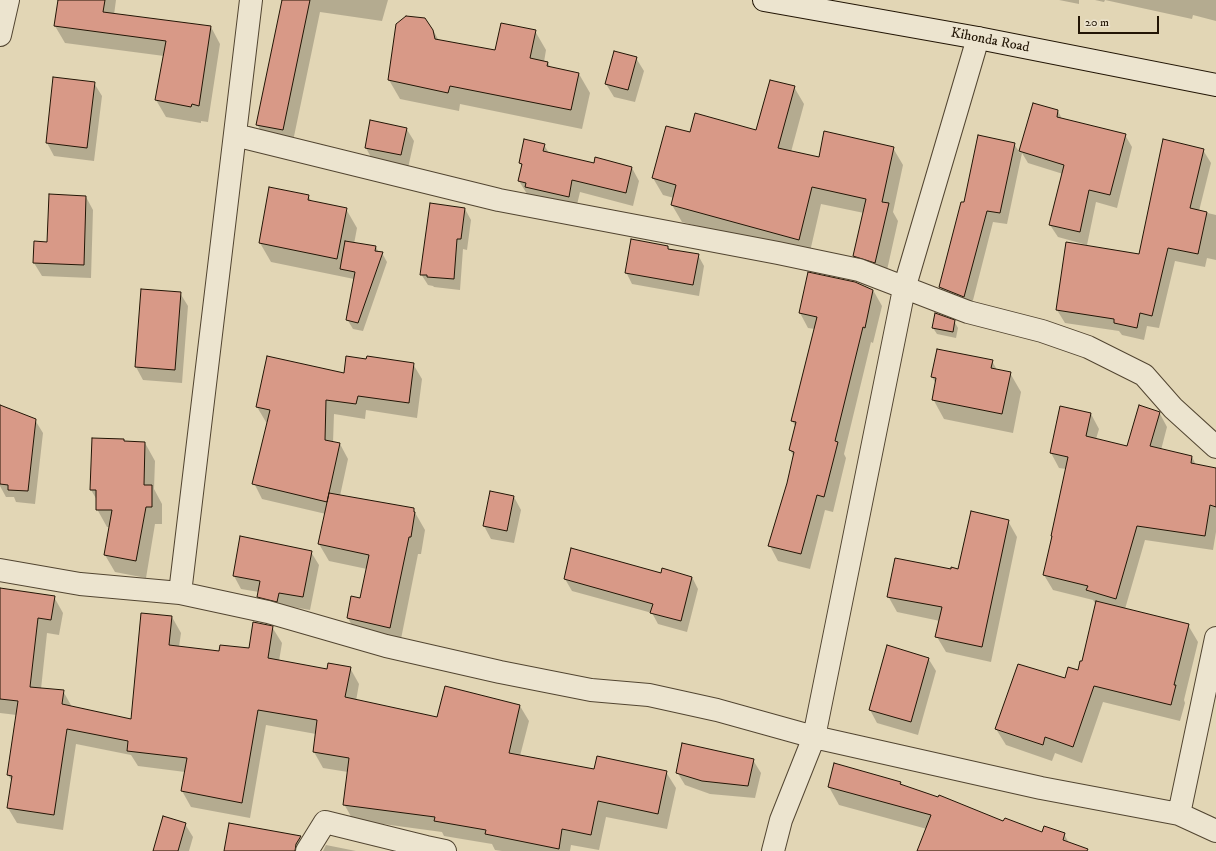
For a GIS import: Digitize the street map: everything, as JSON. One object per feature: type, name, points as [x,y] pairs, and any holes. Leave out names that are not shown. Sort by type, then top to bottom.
[{"type":"street","points":[[0,35],[8,0]]},
{"type":"street","points":[[180,593],[251,0]]},
{"type":"street","name":"Kihonda Road","points":[[764,0],[978,38],[1216,85]]},
{"type":"street","points":[[773,851],[781,820],[814,737],[904,289],[978,38]]},
{"type":"street","points":[[235,135],[499,200],[778,253],[859,270],[904,289],[968,312],[1042,331],[1088,347],[1144,375],[1173,408],[1216,446]]},
{"type":"street","points":[[0,570],[80,584],[180,593],[268,612],[386,646],[500,672],[591,690],[649,695],[717,710],[814,737],[1033,786],[1179,814],[1216,830]]},
{"type":"street","points":[[1179,814],[1216,638]]},
{"type":"street","points":[[307,851],[325,822],[445,851]]},
{"type":"building","points":[[58,0],[105,0],[103,12],[211,26],[199,106],[192,104],[191,107],[155,100],[166,41],[54,26]]},
{"type":"building","points":[[282,0],[310,0],[283,130],[256,125]]},
{"type":"building","points":[[406,16],[425,18],[433,30],[435,39],[495,50],[501,23],[536,30],[530,58],[548,62],[547,66],[579,73],[571,110],[450,86],[448,93],[388,80],[396,24]]},
{"type":"building","points":[[614,51],[637,57],[628,90],[605,84]]},
{"type":"building","points":[[53,77],[95,82],[87,148],[46,143]]},
{"type":"building","points":[[770,80],[795,86],[778,148],[819,157],[824,131],[894,147],[882,202],[889,203],[875,263],[853,256],[866,199],[812,187],[799,240],[671,205],[676,185],[652,178],[666,126],[690,132],[695,113],[756,130]]},
{"type":"building","points":[[1033,103],[1058,110],[1057,117],[1126,134],[1110,195],[1089,190],[1080,232],[1049,225],[1064,165],[1019,151]]},
{"type":"building","points":[[370,120],[407,128],[401,155],[365,148]]},
{"type":"building","points":[[978,135],[1015,143],[1000,213],[987,211],[964,297],[939,287],[961,202],[964,202]]},
{"type":"building","points":[[524,139],[545,144],[543,151],[594,163],[595,157],[632,167],[626,193],[572,180],[569,197],[525,187],[526,183],[518,181],[522,164],[519,163]]},
{"type":"building","points":[[1163,139],[1204,149],[1190,208],[1207,212],[1198,254],[1168,248],[1152,316],[1140,313],[1137,328],[1114,323],[1114,319],[1056,310],[1066,242],[1139,254]]},
{"type":"building","points":[[269,187],[309,195],[308,200],[347,208],[337,259],[259,243]]},
{"type":"building","points":[[49,194],[86,196],[84,265],[33,263],[34,241],[47,242]]},
{"type":"building","points":[[430,203],[465,208],[461,239],[457,239],[454,279],[420,275]]},
{"type":"building","points":[[631,239],[668,246],[668,249],[699,254],[693,285],[625,273]]},
{"type":"building","points":[[345,241],[376,246],[375,251],[383,252],[358,323],[346,320],[355,272],[340,269]]},
{"type":"building","points":[[808,272],[855,282],[873,290],[865,328],[863,327],[835,441],[838,442],[824,497],[817,495],[801,554],[768,546],[787,483],[794,452],[789,450],[796,422],[791,421],[817,317],[799,313]]},
{"type":"building","points":[[141,289],[181,292],[175,370],[135,367]]},
{"type":"building","points":[[935,313],[955,320],[953,332],[932,328]]},
{"type":"building","points":[[937,349],[993,360],[991,368],[1011,372],[1002,414],[932,400],[936,378],[931,377]]},
{"type":"building","points":[[267,356],[344,373],[346,356],[366,359],[367,356],[414,363],[409,403],[358,396],[356,404],[326,400],[325,440],[340,443],[327,502],[252,484],[270,410],[256,407]]},
{"type":"building","points":[[0,405],[36,419],[28,491],[8,490],[8,485],[0,484]]},
{"type":"building","points":[[1139,405],[1160,412],[1150,446],[1192,456],[1191,463],[1216,468],[1216,507],[1210,505],[1205,536],[1137,526],[1116,599],[1086,590],[1088,586],[1043,575],[1068,457],[1050,453],[1060,406],[1091,413],[1086,436],[1127,446]]},
{"type":"building","points":[[92,438],[124,439],[124,441],[145,442],[144,485],[152,485],[152,507],[146,507],[136,561],[104,555],[112,510],[96,510],[96,490],[90,490]]},
{"type":"building","points":[[490,491],[514,496],[507,531],[483,526]]},
{"type":"building","points":[[329,493],[414,508],[415,512],[411,537],[409,537],[390,628],[347,618],[351,596],[360,598],[369,555],[318,544]]},
{"type":"building","points":[[971,511],[1009,520],[982,647],[935,637],[942,607],[887,597],[895,558],[951,569],[951,567],[958,569]]},
{"type":"building","points":[[240,536],[312,551],[303,597],[279,593],[277,602],[257,597],[260,581],[233,576]]},
{"type":"building","points":[[571,548],[661,573],[662,568],[692,577],[681,621],[650,613],[653,604],[564,579]]},
{"type":"building","points":[[0,588],[55,596],[51,620],[38,618],[30,687],[64,690],[62,704],[131,719],[141,613],[172,616],[169,645],[219,651],[220,645],[249,648],[253,622],[273,626],[268,658],[327,669],[328,663],[351,667],[345,697],[437,717],[445,686],[520,705],[509,753],[594,769],[597,756],[667,771],[658,814],[598,801],[591,835],[562,829],[559,849],[485,834],[486,830],[434,821],[435,817],[343,805],[349,758],[313,752],[317,720],[258,710],[242,803],[181,791],[187,758],[127,751],[128,741],[67,729],[54,815],[7,808],[12,776],[7,775],[18,701],[0,699]]},
{"type":"building","points":[[1096,601],[1189,624],[1174,685],[1176,685],[1171,705],[1094,686],[1073,747],[1045,737],[1043,745],[995,729],[1018,664],[1065,678],[1068,667],[1078,670],[1080,661],[1082,661]]},
{"type":"building","points":[[887,645],[929,658],[911,722],[869,710]]},
{"type":"building","points":[[682,743],[754,759],[748,786],[702,781],[676,773]]},
{"type":"building","points":[[834,763],[901,782],[900,784],[938,797],[939,795],[1003,821],[1005,818],[1042,832],[1044,826],[1065,833],[1063,840],[1088,849],[1087,851],[917,851],[931,815],[828,787]]},
{"type":"building","points":[[163,816],[186,823],[178,851],[153,851]]},
{"type":"building","points":[[229,823],[301,836],[296,844],[295,851],[224,851]]}]
